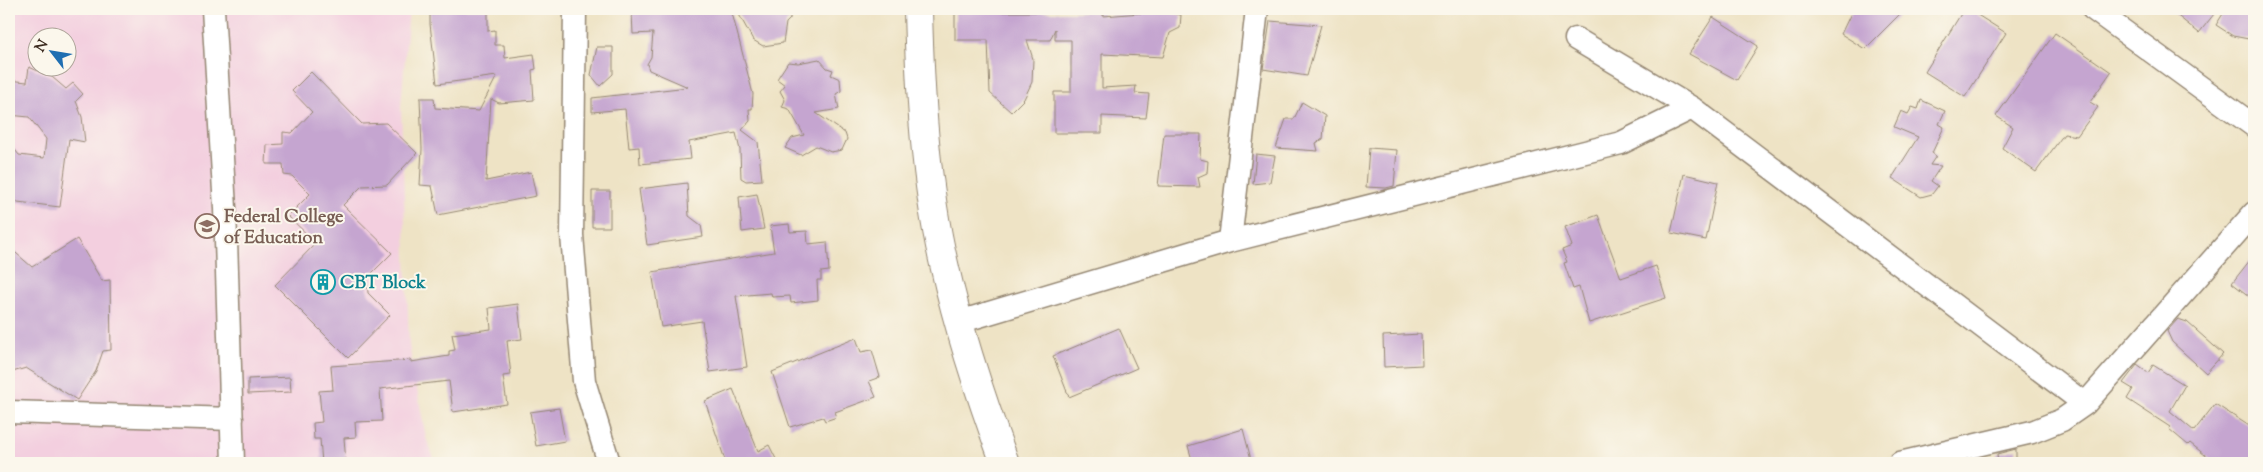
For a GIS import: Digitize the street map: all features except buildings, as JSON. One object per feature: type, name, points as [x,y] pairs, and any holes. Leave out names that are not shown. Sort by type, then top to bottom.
[{"type":"main road","points":[[918,9],[924,120],[933,196],[944,264],[959,322],[986,411],[1005,463]]},
{"type":"street","points":[[213,9],[225,208],[233,463]]},
{"type":"street","points":[[576,9],[572,234],[584,381],[609,463]]},
{"type":"street","points":[[1230,241],[1257,9]]},
{"type":"street","points":[[2093,9],[2254,126]]},
{"type":"street","points":[[1576,39],[1692,108],[2086,404]]},
{"type":"street","points":[[959,322],[1230,241],[1621,143],[1692,108]]},
{"type":"street","points":[[1900,463],[2032,432],[2062,420],[2086,404],[2254,213]]},
{"type":"street","points":[[9,412],[232,419]]},
{"type":"shaded area","name":"Federal College of Education","points":[[9,9],[409,9],[401,106],[409,345],[426,438],[436,463],[9,463]]},
{"type":"place","name":"Federal College of Education","points":[[207,226]]},
{"type":"place","name":"CBT Block","points":[[323,282]]}]
